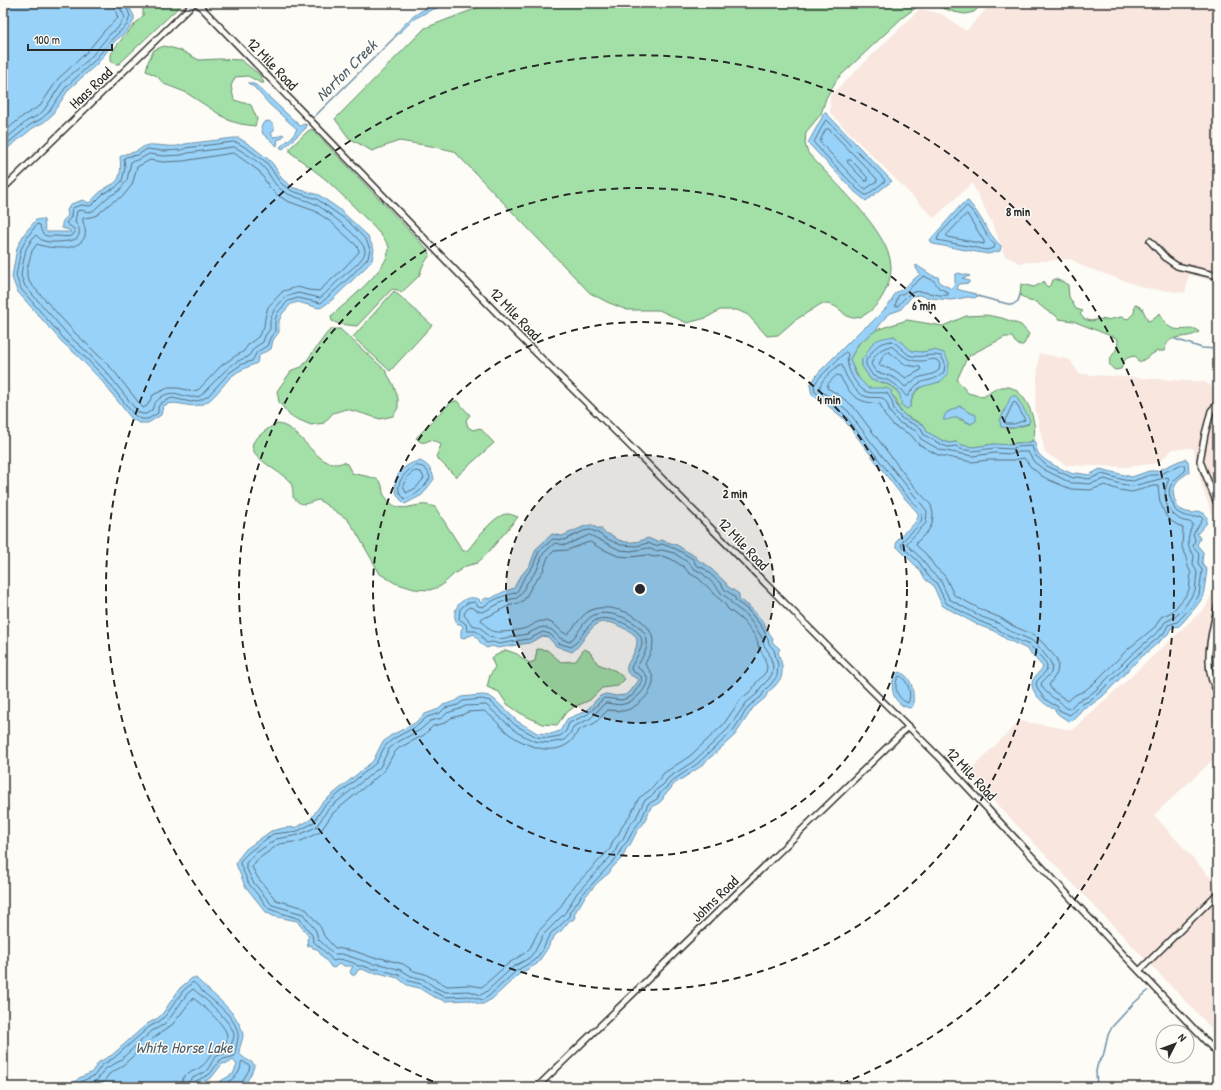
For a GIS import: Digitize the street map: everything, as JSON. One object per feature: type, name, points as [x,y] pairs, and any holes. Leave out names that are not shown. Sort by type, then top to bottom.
[{"type":"street","name":"Haas Road","points":[[3,189],[195,3]]},
{"type":"street","name":"12 Mile Road","points":[[195,3],[514,332],[909,726],[1218,1054]]},
{"type":"street","points":[[1150,242],[1167,259],[1177,266],[1218,276]]},
{"type":"street","points":[[1218,403],[1212,411],[1205,434],[1200,461],[1218,506]]},
{"type":"street","points":[[1218,606],[1212,632],[1209,666],[1214,687],[1218,692]]},
{"type":"street","name":"Johns Road","points":[[537,1087],[909,726]]},
{"type":"street","points":[[1139,971],[1218,893]]},
{"type":"shaded area","points":[[992,3],[1218,3],[1218,283],[1189,274],[1185,293],[1145,288],[1082,266],[1071,259],[1020,263],[1005,256],[994,227],[972,183],[934,218],[830,113],[830,96],[920,9],[942,14],[966,31]]},
{"type":"shaded area","points":[[1039,353],[1070,360],[1079,374],[1205,382],[1218,391],[1218,532],[1203,489],[1193,448],[1173,449],[1158,463],[1128,467],[1066,465],[1045,453],[1035,407]]},
{"type":"shaded area","points":[[1218,562],[1218,755],[1154,815],[1218,886],[1218,1035],[967,773],[1020,721],[1073,730],[1205,608],[1212,594]]},
{"type":"green space","points":[[141,3],[182,3],[119,64],[115,64],[111,61],[112,52],[143,16]]},
{"type":"green space","points":[[490,3],[983,3],[974,12],[965,14],[927,5],[917,7],[903,17],[837,79],[826,98],[821,114],[806,132],[805,144],[808,153],[855,203],[877,232],[890,259],[890,279],[880,300],[871,310],[860,317],[850,317],[834,306],[821,304],[794,321],[778,335],[767,336],[748,315],[737,310],[720,310],[706,318],[687,323],[659,310],[627,310],[607,302],[590,293],[454,151],[399,141],[372,151],[349,138],[335,119],[425,28]]},
{"type":"green space","points":[[164,46],[180,50],[199,60],[241,60],[260,75],[264,83],[261,83],[248,76],[235,77],[231,86],[234,100],[251,105],[257,119],[255,126],[230,121],[185,92],[164,84],[157,76],[146,71],[148,62],[154,50]]},
{"type":"green space","points":[[312,129],[429,251],[430,255],[423,265],[419,276],[401,293],[398,290],[392,289],[357,326],[339,324],[332,321],[331,316],[354,296],[380,269],[389,252],[389,247],[370,223],[338,191],[324,178],[290,152],[290,148]]},
{"type":"green space","points":[[1055,279],[1068,285],[1069,297],[1076,309],[1083,311],[1080,314],[1084,319],[1091,321],[1121,317],[1128,319],[1134,313],[1136,305],[1142,308],[1148,321],[1160,313],[1163,320],[1174,329],[1196,329],[1199,332],[1194,335],[1178,337],[1170,341],[1166,345],[1164,351],[1157,351],[1140,362],[1138,362],[1135,356],[1128,358],[1125,360],[1121,369],[1115,370],[1109,362],[1117,348],[1118,340],[1116,338],[1073,321],[1059,319],[1036,302],[1029,301],[1020,295],[1021,284],[1034,287],[1044,281],[1045,285],[1048,287]]},
{"type":"green space","points":[[394,291],[432,325],[390,371],[353,337]]},
{"type":"green space","points":[[986,315],[1002,318],[1021,325],[1029,334],[1024,344],[1020,346],[1012,337],[1005,337],[970,355],[965,362],[957,380],[968,393],[983,397],[995,389],[1002,387],[1009,387],[1021,395],[1030,409],[1033,418],[1033,440],[1028,443],[1016,443],[1012,445],[995,444],[973,447],[961,445],[956,442],[949,443],[943,441],[927,432],[924,425],[904,415],[898,407],[896,399],[891,394],[877,389],[868,388],[861,382],[852,365],[850,359],[860,342],[876,330],[907,320],[943,326],[966,316]],"holes":[[[894,336],[908,348],[916,352],[934,350],[940,382],[928,384],[920,388],[914,395],[910,407],[890,386],[871,380],[862,366],[862,359],[869,352]],[[960,406],[968,412],[976,415],[971,424],[946,413]],[[1005,411],[1029,424],[1014,428],[1007,428],[1000,421]]]},
{"type":"green space","points":[[332,329],[340,329],[385,370],[393,384],[398,398],[398,408],[393,416],[380,419],[346,409],[333,413],[324,423],[311,425],[290,416],[279,402],[277,391],[292,370],[302,367],[327,333]]},
{"type":"green space","points":[[457,401],[470,415],[466,420],[468,427],[473,430],[480,428],[494,443],[456,477],[436,457],[441,445],[438,442],[430,440],[423,442],[416,438],[450,403]]},
{"type":"green space","points":[[277,424],[285,426],[292,431],[327,462],[335,464],[344,462],[347,464],[352,473],[379,481],[382,484],[384,495],[394,505],[404,508],[418,505],[429,505],[435,507],[463,551],[468,550],[486,528],[497,518],[508,514],[518,517],[486,555],[477,563],[466,566],[454,574],[441,586],[430,590],[414,589],[395,583],[380,574],[355,530],[347,519],[319,500],[305,504],[296,501],[293,497],[290,482],[255,454],[253,448],[254,441],[267,429]]},
{"type":"green space","points":[[537,649],[547,650],[561,662],[576,661],[584,649],[589,651],[598,664],[616,671],[625,679],[618,686],[602,688],[590,700],[574,707],[565,714],[557,725],[542,724],[520,713],[507,704],[499,692],[487,687],[490,675],[495,667],[491,658],[506,650],[517,654],[529,663],[535,661]]},
{"type":"water","points":[[3,3],[127,3],[134,16],[134,20],[130,27],[116,40],[97,64],[69,89],[51,116],[3,152]]},
{"type":"water","points":[[441,3],[452,3],[431,10],[414,19],[393,39],[402,26],[414,16],[427,8]]},
{"type":"water","points":[[248,83],[256,85],[300,126],[304,124],[307,125],[306,128],[284,148],[282,149],[280,147],[293,136],[297,129]]},
{"type":"water","points":[[825,112],[892,181],[866,201],[855,192],[808,143]]},
{"type":"water","points":[[269,121],[274,127],[273,132],[271,133],[273,137],[280,136],[282,134],[284,135],[281,139],[278,139],[277,146],[263,134],[261,127],[264,122]]},
{"type":"water","points":[[239,138],[268,159],[273,164],[282,179],[294,188],[319,195],[339,209],[367,235],[374,249],[372,260],[332,300],[322,307],[319,308],[298,302],[291,304],[282,314],[279,321],[279,332],[273,340],[271,349],[260,355],[257,363],[232,376],[207,402],[192,406],[178,403],[168,404],[163,406],[161,415],[148,423],[139,423],[131,418],[101,380],[62,342],[17,291],[12,277],[17,248],[24,234],[36,220],[44,220],[45,230],[47,232],[71,232],[62,228],[62,224],[68,216],[67,210],[71,204],[83,200],[89,203],[101,191],[115,183],[120,173],[120,157],[124,154],[137,151],[148,145],[176,146]]},
{"type":"water","points":[[968,201],[1001,246],[1000,251],[988,254],[933,244],[930,240],[962,204]]},
{"type":"water","points":[[916,265],[933,276],[938,277],[940,283],[952,289],[955,284],[955,275],[958,273],[970,276],[962,278],[969,281],[969,283],[959,284],[957,289],[976,294],[977,296],[975,298],[968,297],[951,300],[919,295],[912,296],[900,310],[888,314],[876,330],[858,344],[850,359],[856,375],[868,388],[886,388],[892,391],[891,394],[899,410],[908,418],[924,425],[927,432],[949,443],[956,442],[961,445],[973,447],[995,444],[1012,445],[1016,443],[1034,441],[1038,453],[1045,460],[1073,474],[1077,473],[1089,475],[1100,469],[1132,477],[1149,471],[1157,471],[1186,459],[1188,461],[1189,472],[1178,480],[1173,490],[1178,508],[1186,512],[1194,513],[1199,511],[1205,514],[1207,518],[1206,524],[1197,534],[1200,538],[1197,545],[1203,552],[1202,563],[1207,570],[1203,597],[1179,626],[1171,628],[1168,634],[1137,661],[1103,696],[1091,705],[1083,708],[1070,722],[1059,715],[1055,709],[1047,706],[1036,695],[1032,687],[1032,683],[1043,667],[1027,649],[943,606],[933,585],[926,580],[919,569],[896,546],[897,541],[903,533],[912,526],[918,518],[918,513],[899,492],[842,417],[812,395],[810,385],[819,372],[860,331],[871,323],[886,308],[891,302],[895,293],[901,290],[920,274],[916,268]]},
{"type":"water","points":[[894,336],[912,351],[922,352],[934,350],[944,353],[949,362],[948,374],[940,381],[919,388],[914,394],[910,407],[907,409],[901,405],[899,394],[892,386],[871,380],[862,366],[862,359],[875,341]]},
{"type":"water","points":[[1011,396],[1016,396],[1030,420],[1029,423],[1014,428],[1001,427],[1000,421]]},
{"type":"water","points":[[960,406],[968,412],[976,415],[976,421],[971,424],[958,418],[943,420],[946,413]]},
{"type":"water","points":[[420,461],[430,468],[434,479],[422,495],[405,504],[399,498],[396,491],[395,484],[397,478],[400,472],[406,467],[412,463]]},
{"type":"water","points":[[593,525],[596,528],[601,528],[605,533],[612,535],[618,540],[626,542],[641,541],[648,538],[657,542],[661,540],[677,545],[707,565],[726,583],[727,586],[739,594],[739,598],[761,619],[773,639],[772,642],[780,649],[778,652],[782,665],[781,678],[768,692],[765,698],[753,708],[735,735],[700,767],[674,784],[659,803],[651,807],[644,823],[637,831],[623,857],[584,898],[574,914],[575,917],[573,920],[570,920],[550,941],[549,946],[537,964],[519,974],[492,999],[483,1004],[469,1000],[445,1001],[432,996],[419,988],[407,985],[398,978],[379,973],[371,973],[362,969],[358,970],[355,975],[352,975],[350,972],[353,966],[344,966],[340,963],[334,968],[331,967],[317,949],[313,948],[311,945],[308,946],[307,939],[309,937],[297,921],[273,916],[266,912],[245,886],[236,864],[238,859],[246,849],[271,831],[297,827],[310,820],[321,804],[373,761],[382,743],[390,736],[415,723],[425,714],[439,709],[443,705],[456,701],[461,697],[482,695],[489,696],[517,721],[537,733],[551,734],[560,731],[567,719],[586,711],[600,696],[606,694],[616,696],[625,695],[630,692],[639,680],[629,674],[627,670],[628,664],[637,646],[637,641],[633,633],[615,624],[601,622],[597,624],[590,630],[572,652],[556,646],[548,637],[543,636],[529,643],[498,648],[492,646],[487,648],[481,644],[474,634],[464,638],[461,637],[461,630],[463,627],[461,624],[458,624],[455,617],[457,607],[466,599],[479,599],[482,603],[486,598],[490,599],[514,588],[519,578],[530,565],[536,549],[552,534],[562,536]]},
{"type":"water","points":[[900,672],[908,678],[912,686],[913,706],[910,708],[904,706],[896,700],[894,695],[892,685],[893,679],[895,674]]},
{"type":"water","name":"White Horse Lake","points":[[192,978],[196,978],[231,1011],[241,1027],[243,1035],[239,1053],[254,1065],[247,1081],[251,1087],[210,1087],[233,1074],[237,1065],[233,1060],[229,1063],[222,1064],[212,1077],[194,1087],[69,1087],[79,1078],[91,1073],[99,1062],[112,1055],[147,1024],[158,1018],[180,988]]},
{"type":"waterway","name":"Norton Creek","points":[[313,118],[393,39]]},
{"type":"waterway","points":[[977,296],[1012,305],[1018,301],[1020,295]]},
{"type":"waterway","points":[[1175,339],[1202,348],[1218,349]]},
{"type":"waterway","points":[[1215,906],[1218,903]]},
{"type":"waterway","points":[[1097,1087],[1096,1071],[1098,1063],[1103,1057],[1108,1035],[1112,1027],[1134,1003],[1148,991]]}]
